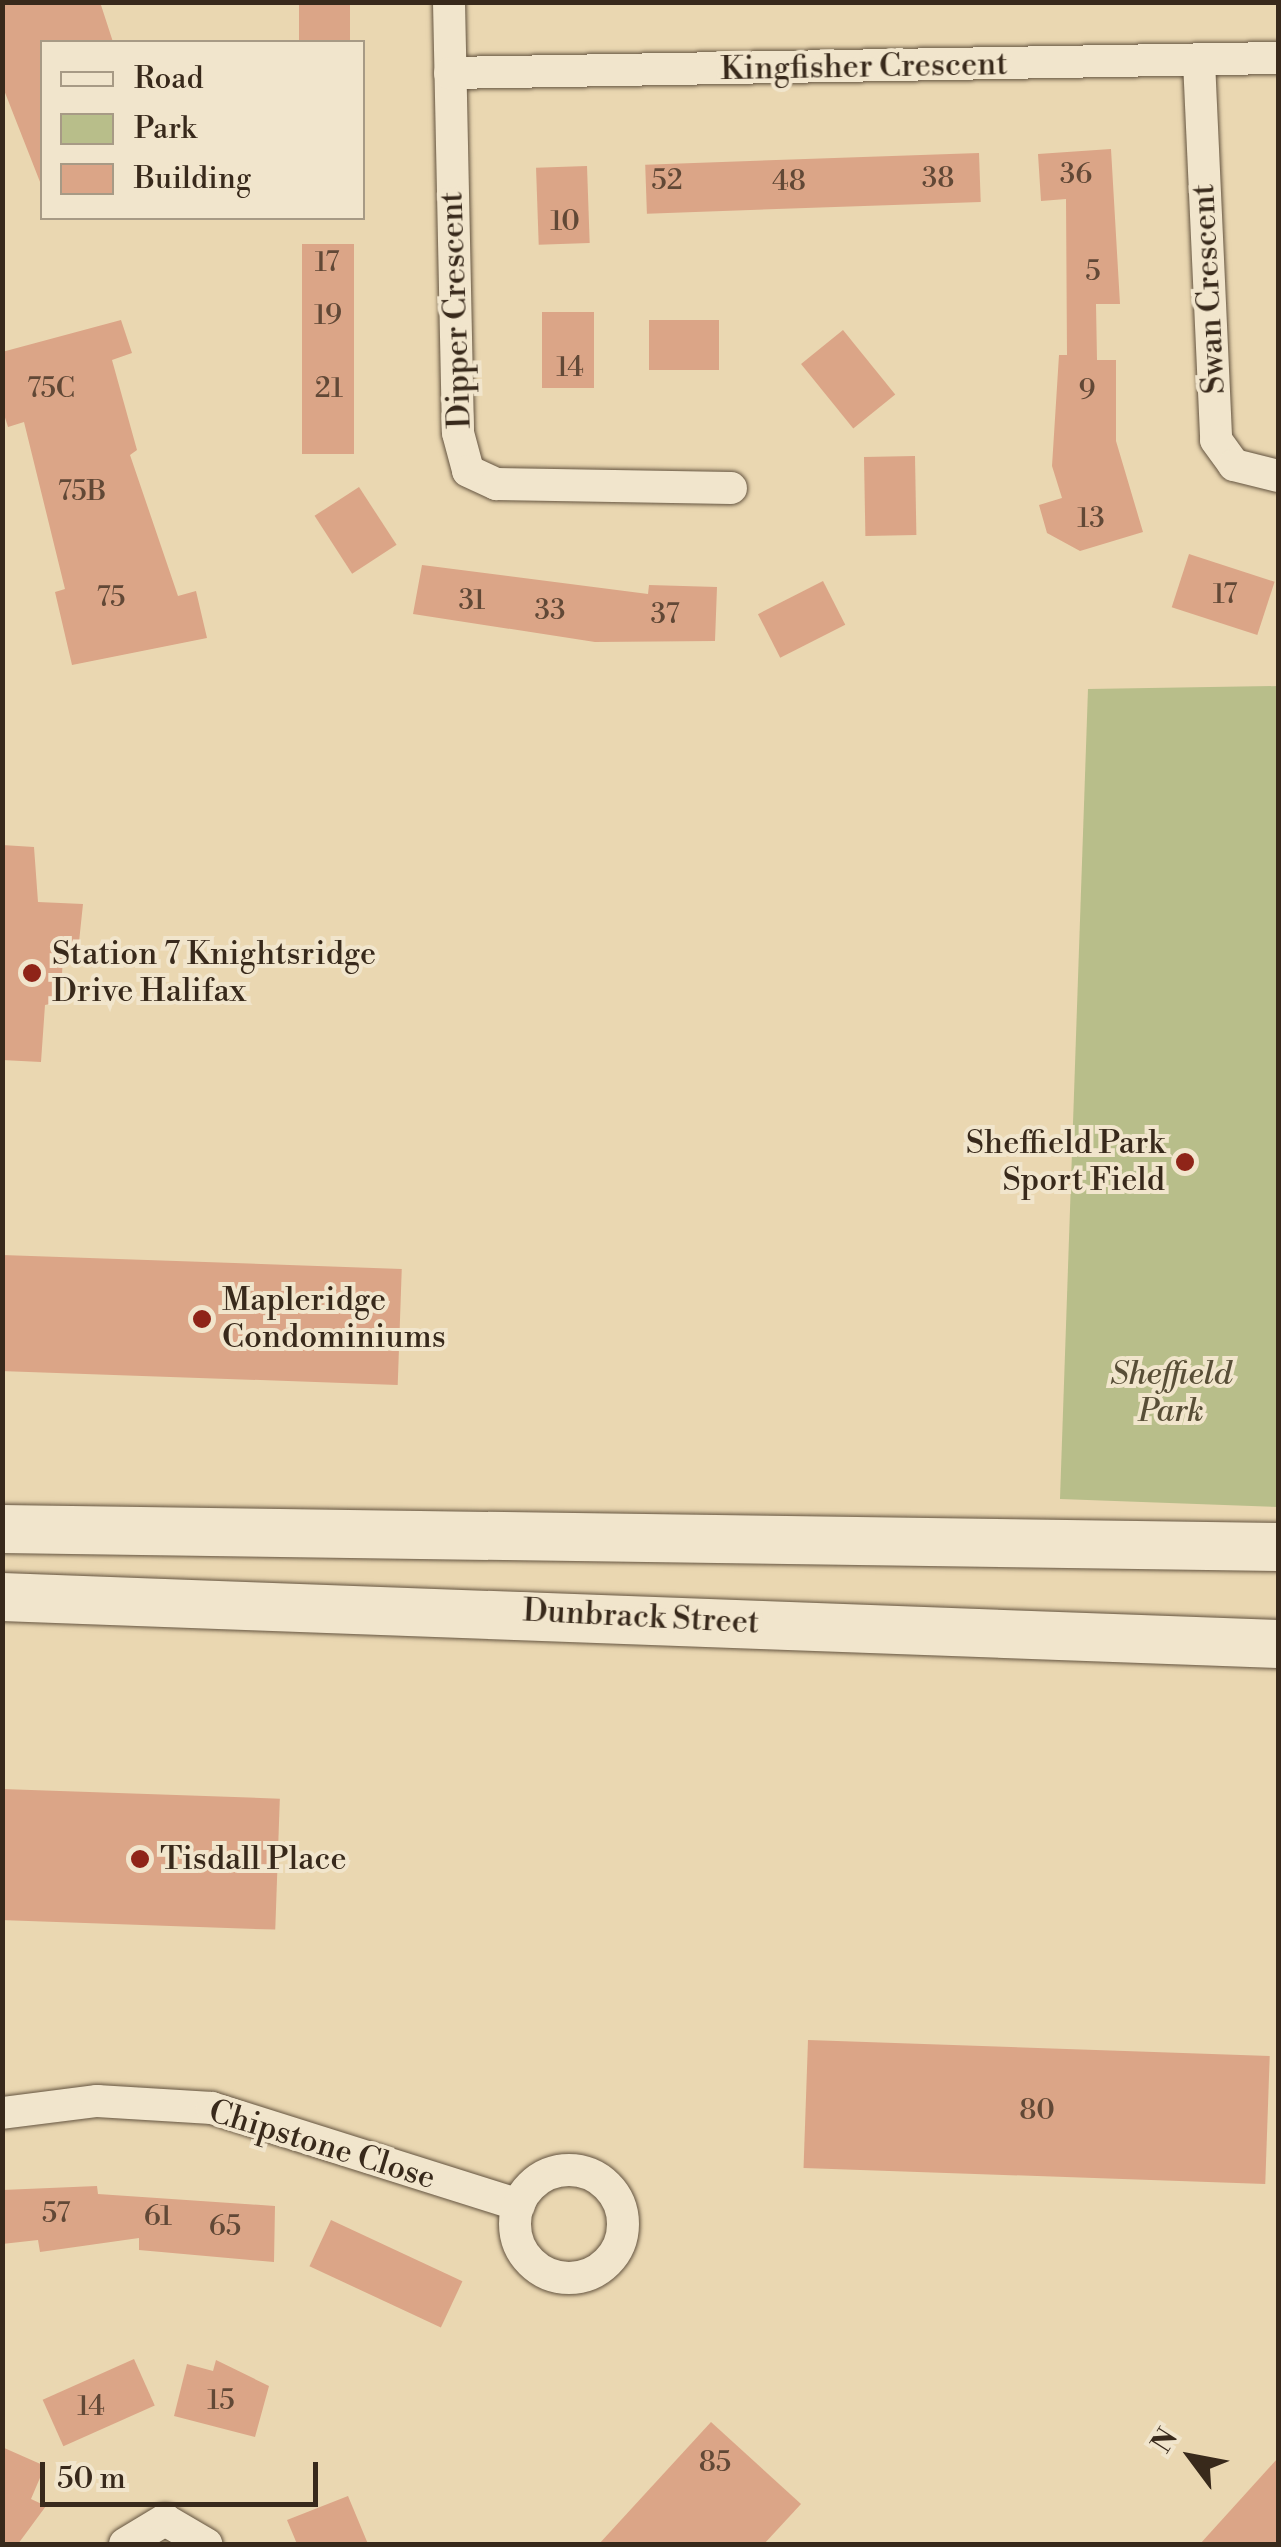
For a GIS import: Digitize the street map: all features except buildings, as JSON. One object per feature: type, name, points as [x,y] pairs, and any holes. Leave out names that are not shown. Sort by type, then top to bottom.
[{"type":"main road","points":[[2,1529],[1278,1546]]},
{"type":"main road","name":"Dunbrack Street","points":[[2,1597],[1278,1644]]},
{"type":"street","name":"Dipper Crescent","points":[[449,2],[458,433],[468,472],[496,484],[731,488]]},
{"type":"street","name":"Kingfisher Crescent","points":[[450,73],[1278,58]]},
{"type":"street","name":"Swan Crescent","points":[[1200,61],[1216,440],[1234,465],[1278,476]]},
{"type":"street","name":"Chipstone Close","points":[[2,2113],[97,2100],[212,2108],[519,2205]]},
{"type":"street","points":[[125,2544],[165,2520],[206,2544]]},
{"type":"green space","name":"Sheffield Park","points":[[1278,686],[1278,1507],[1060,1499],[1088,689]]},
{"type":"place","name":"Station 7 Knightsridge Drive Halifax","points":[[32,973]]},
{"type":"place","name":"Sheffield Park Sport Field","points":[[1185,1162]]},
{"type":"place","name":"Mapleridge Condominiums","points":[[202,1319]]},
{"type":"place","name":"Tisdall Place","points":[[140,1859]]}]
